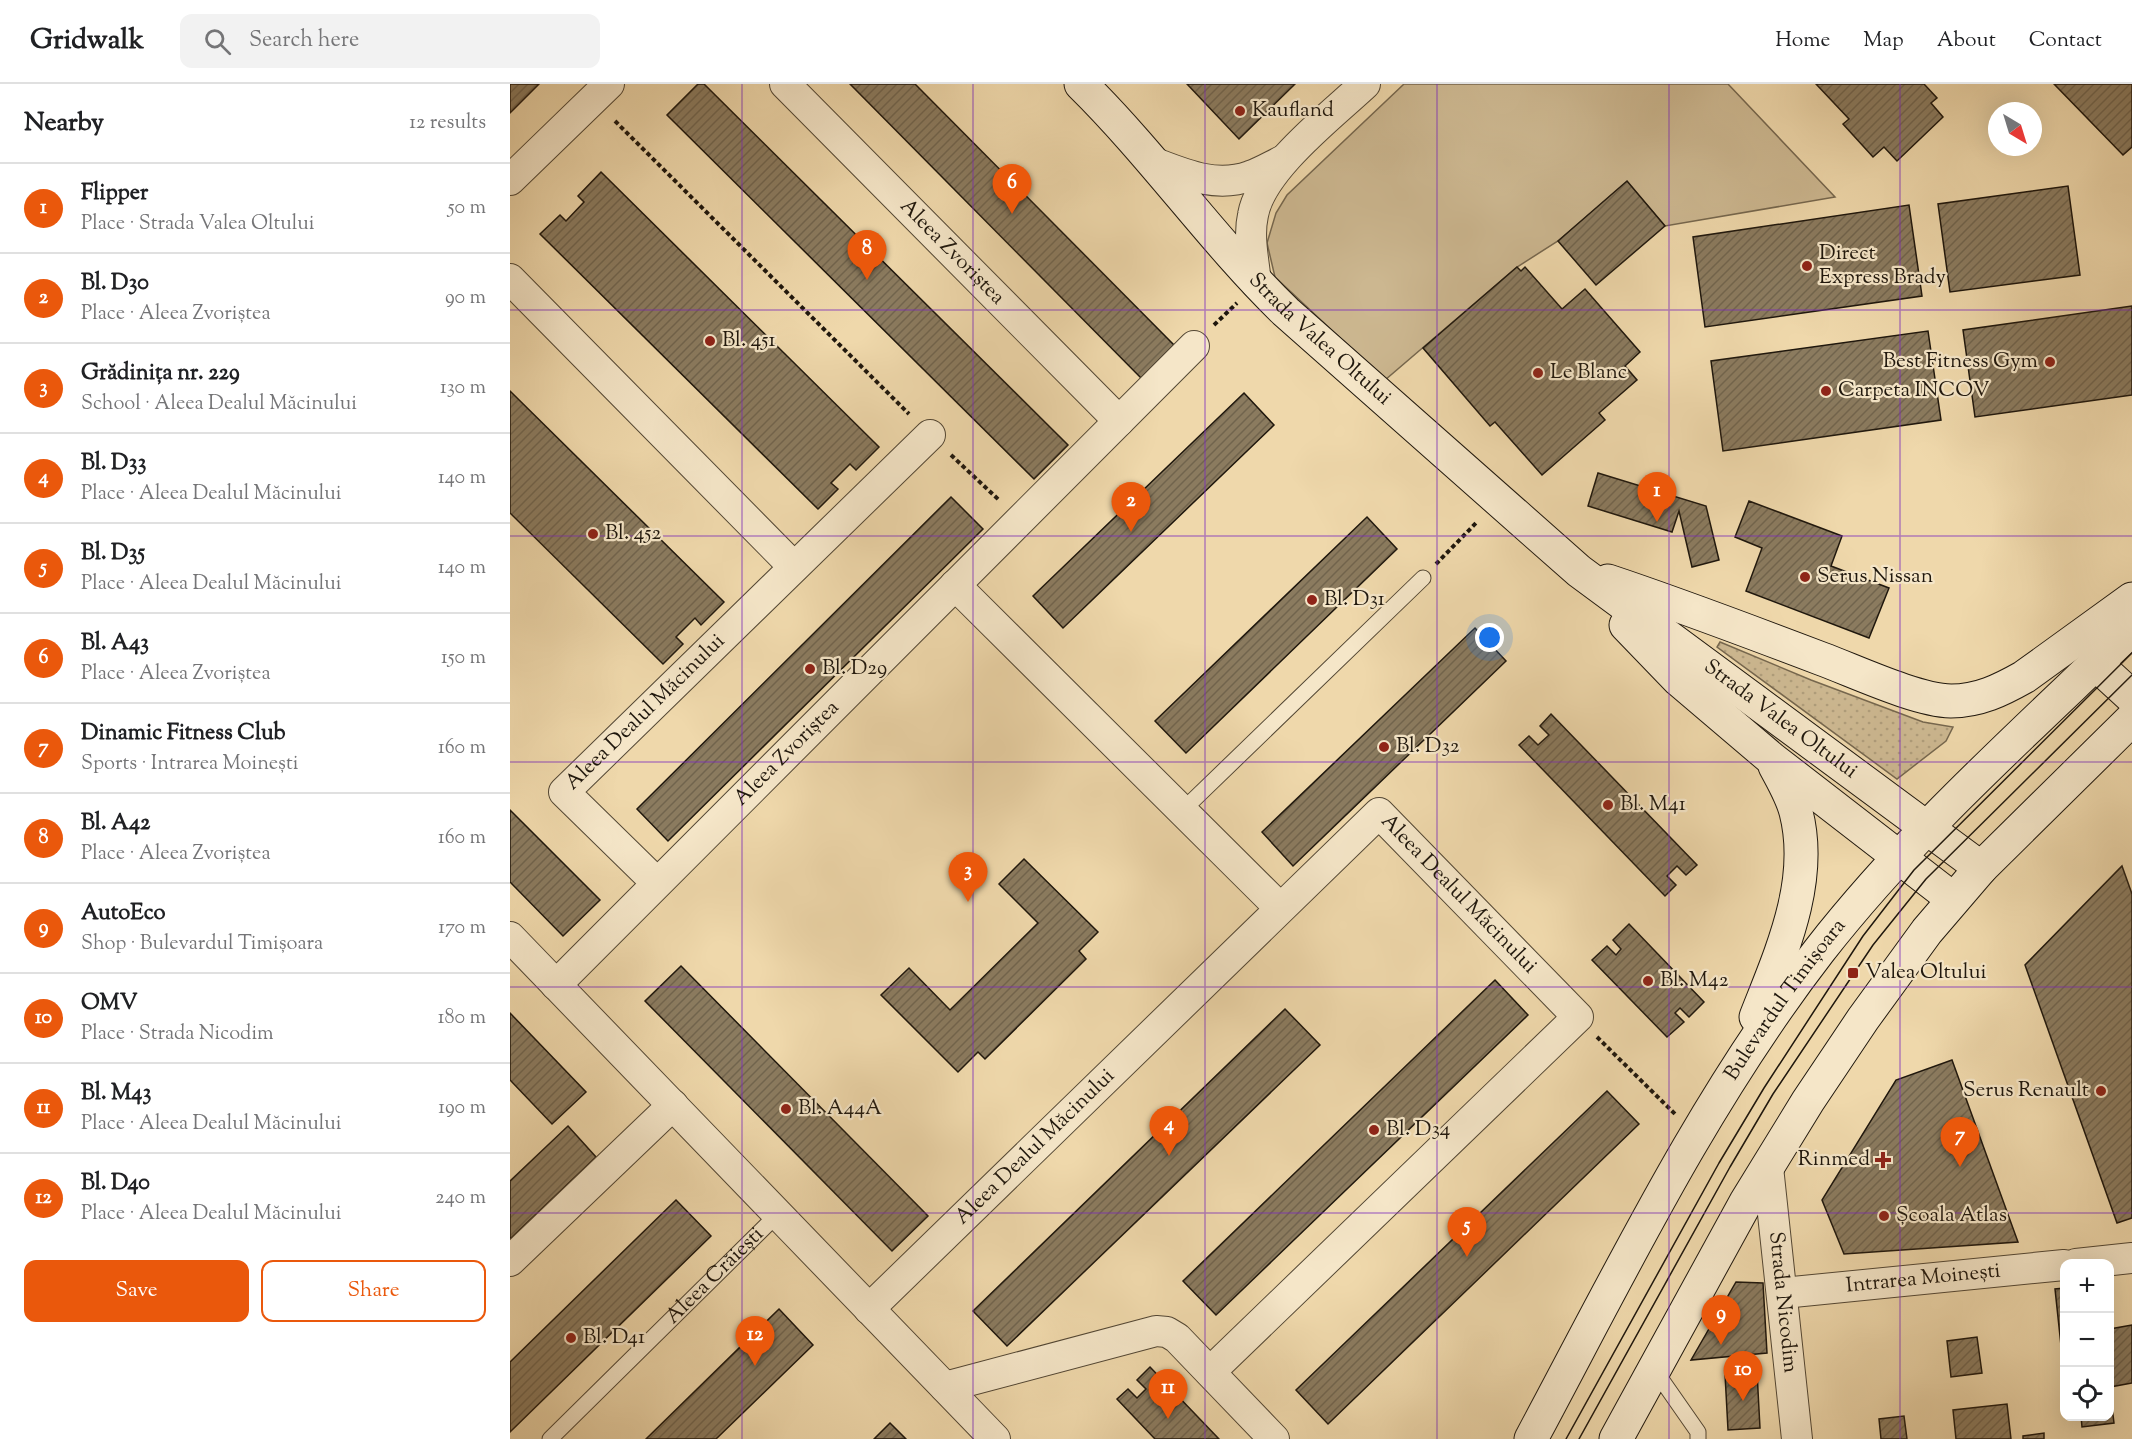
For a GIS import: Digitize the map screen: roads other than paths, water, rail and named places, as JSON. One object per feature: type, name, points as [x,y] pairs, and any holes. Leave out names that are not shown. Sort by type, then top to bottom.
[{"type":"main road","name":"Strada Valea Oltului","points":[[1081,84],[1155,163],[1256,283],[1497,500],[1579,571],[1981,868]]},
{"type":"main road","name":"Strada Valea Oltului","points":[[1579,571],[1662,663],[1772,759],[1953,899]]},
{"type":"main road","points":[[1579,571],[1707,614],[1883,682],[1934,699],[1952,701],[1974,699],[2007,686],[2031,672],[2132,599]]},
{"type":"main road","name":"Bulevardul Timișoara","points":[[1531,1439],[1695,1134],[1735,1069],[1820,950],[1926,828],[2083,661],[2132,629]]},
{"type":"main road","points":[[2083,661],[2132,697]]},
{"type":"main road","points":[[1616,1439],[1746,1202],[1808,1101],[1863,1019],[1953,899],[1981,868],[2132,718]]},
{"type":"main road","points":[[1735,1069],[1773,973],[1791,918],[1803,852],[1798,819],[1788,790],[1772,759]]},
{"type":"street","name":"Aleea Zvoriștea","points":[[784,84],[1119,421]]},
{"type":"street","points":[[1256,283],[1251,239],[1253,214],[1262,192],[1284,160],[1365,84]]},
{"type":"street","points":[[510,180],[601,92]]},
{"type":"street","points":[[1155,163],[1201,180],[1227,182],[1250,176],[1284,160]]},
{"type":"street","points":[[510,279],[794,567]]},
{"type":"street","name":"Aleea Zvoriștea","points":[[556,985],[1194,346]]},
{"type":"street","name":"Aleea Dealul Măcinului","points":[[657,884],[564,792],[930,435]]},
{"type":"street","points":[[956,585],[1280,908]]},
{"type":"street","name":"Aleea Dealul Măcinului","points":[[869,1309],[1379,813],[1578,1017],[1209,1372]]},
{"type":"street","points":[[510,937],[995,1439]]},
{"type":"street","points":[[510,1261],[673,1105]]},
{"type":"street","name":"Strada Nicodim","points":[[1768,1167],[1797,1439]]},
{"type":"street","points":[[2114,1260],[2132,1258]]},
{"type":"street","name":"Intrarea Moinești","points":[[1783,1293],[2060,1265]]},
{"type":"street","points":[[945,1387],[1156,1331],[1167,1332],[1177,1338],[1274,1439]]},
{"type":"lane","points":[[1182,811],[1424,578]]},
{"type":"lane","points":[[2031,672],[2054,662],[2083,661]]},
{"type":"lane","name":"Aleea Crăiești","points":[[550,1439],[778,1214]]},
{"type":"lane","points":[[1654,1370],[1698,1432],[1698,1439]]},
{"type":"tram line","points":[[1566,1439],[1719,1163],[1764,1088],[1863,936],[1914,870],[2132,653]]},
{"type":"tram line","points":[[1579,1439],[1773,1094],[1873,945],[1926,879],[2132,675]]},
{"type":"place","name":"Kaufland","points":[[1240,111]]},
{"type":"place","name":"Bl. A43","points":[[1012,214]]},
{"type":"place","name":"Direct Express Brady","points":[[1807,266]]},
{"type":"place","name":"Bl. A42","points":[[867,280]]},
{"type":"place","name":"Bl. 451","points":[[710,341]]},
{"type":"place","name":"Best Fitness Gym","points":[[2050,362]]},
{"type":"place","name":"Le Blanc","points":[[1538,373]]},
{"type":"place","name":"Carpeta INCOV","points":[[1826,391]]},
{"type":"place","name":"Flipper","points":[[1657,522]]},
{"type":"place","name":"Bl. D30","points":[[1131,532]]},
{"type":"place","name":"Bl. 452","points":[[593,534]]},
{"type":"place","name":"Serus Nissan","points":[[1805,577]]},
{"type":"place","name":"Bl. D31","points":[[1312,600]]},
{"type":"place","name":"Bl. D29","points":[[810,669]]},
{"type":"place","name":"Bl. D32","points":[[1384,747]]},
{"type":"place","name":"Bl. M41","points":[[1608,805]]},
{"type":"place","name":"Grădinița nr. 229","points":[[968,902]]},
{"type":"place","name":"Valea Oltului","points":[[1853,973]]},
{"type":"place","name":"Bl. M42","points":[[1648,981]]},
{"type":"place","name":"Serus Renault","points":[[2101,1091]]},
{"type":"place","name":"Bl. A44A","points":[[786,1109]]},
{"type":"place","name":"Bl. D34","points":[[1374,1130]]},
{"type":"place","name":"Bl. D33","points":[[1169,1156]]},
{"type":"place","name":"Rinmed","points":[[1883,1160]]},
{"type":"place","name":"Dinamic Fitness Club","points":[[1960,1167]]},
{"type":"place","name":"Școala Atlas","points":[[1884,1216]]},
{"type":"place","name":"Bl. D35","points":[[1467,1257]]},
{"type":"place","name":"Bl. D41","points":[[571,1338]]},
{"type":"place","name":"AutoEco","points":[[1721,1345]]},
{"type":"place","name":"Bl. D40","points":[[755,1366]]},
{"type":"place","name":"OMV","points":[[1743,1401]]},
{"type":"place","name":"Bl. M43","points":[[1168,1419]]}]
